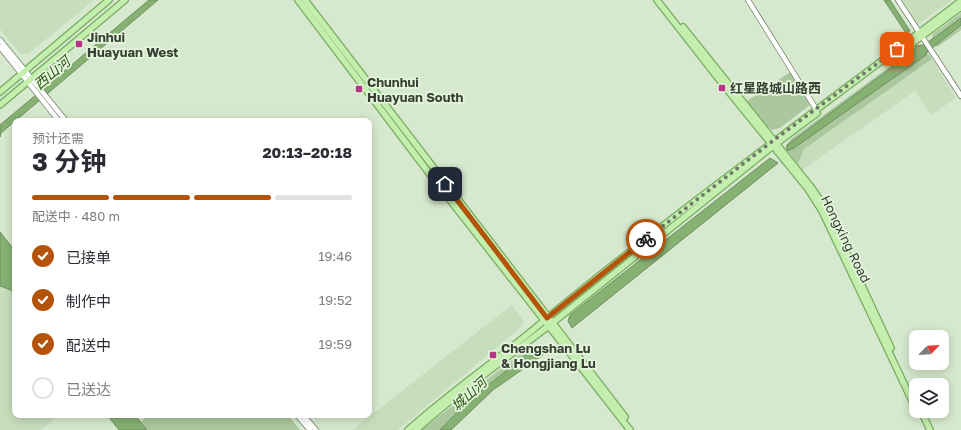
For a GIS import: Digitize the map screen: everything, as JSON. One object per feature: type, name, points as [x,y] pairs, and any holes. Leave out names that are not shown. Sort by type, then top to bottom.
[{"type":"main road","points":[[0,92],[110,0]]},
{"type":"main road","points":[[0,105],[125,0]]},
{"type":"main road","points":[[298,0],[545,319],[635,430]]},
{"type":"main road","points":[[305,0],[545,319]]},
{"type":"main road","name":"Hongxing Road","points":[[657,0],[826,208],[909,386]]},
{"type":"main road","name":"Hongxing Road","points":[[662,0],[773,143],[822,210],[909,395]]},
{"type":"main road","points":[[416,430],[504,359],[550,325],[773,143],[920,34],[961,1]]},
{"type":"main road","points":[[408,430],[429,411],[545,319],[816,109],[920,34],[961,7]]},
{"type":"main road","points":[[550,325],[630,430]]},
{"type":"main road","name":"Hongxing Road","points":[[920,418],[926,430]]},
{"type":"main road","points":[[924,418],[930,430]]},
{"type":"street","points":[[748,0],[816,109]]},
{"type":"street","points":[[898,0],[961,96]]},
{"type":"street","points":[[0,40],[29,80],[63,118]]},
{"type":"street","points":[[0,47],[24,73]]},
{"type":"street","points":[[44,98],[57,118]]},
{"type":"street","points":[[300,418],[310,430]]},
{"type":"street","points":[[306,418],[316,430]]},
{"type":"shaded area","points":[[0,0],[94,0],[28,54],[20,54],[0,29]]},
{"type":"shaded area","points":[[149,0],[158,0],[19,118],[12,118],[12,124],[1,133],[0,137],[0,125]]},
{"type":"shaded area","points":[[884,0],[890,0],[910,31],[906,33]]},
{"type":"shaded area","points":[[902,0],[952,0],[917,24]]},
{"type":"shaded area","points":[[961,13],[961,30],[937,47],[932,37],[933,34]]},
{"type":"shaded area","points":[[961,18],[961,25],[926,53],[926,55],[794,148],[787,151],[787,145],[914,51],[916,46],[923,45]]},
{"type":"shaded area","points":[[919,45],[922,45],[932,59],[804,149],[798,164],[785,147],[791,139]]},
{"type":"shaded area","points":[[932,59],[956,98],[931,115],[915,91],[802,170],[798,164],[803,149]]},
{"type":"shaded area","points":[[790,72],[810,105],[780,128],[772,130],[747,101]]},
{"type":"shaded area","points":[[770,158],[778,163],[572,328],[568,321],[570,315]]},
{"type":"shaded area","points":[[0,232],[12,247],[12,292],[0,286]]},
{"type":"shaded area","points":[[0,286],[12,292],[12,418],[55,418],[41,430],[0,430]]},
{"type":"shaded area","points":[[512,305],[523,320],[523,325],[520,328],[398,430],[352,430],[367,418],[372,418],[372,414]]},
{"type":"shaded area","points":[[532,345],[533,346],[530,352],[467,402],[440,430],[421,430]]},
{"type":"shaded area","points":[[535,345],[544,347],[543,355],[493,390],[451,430],[440,430],[467,402],[530,352]]},
{"type":"shaded area","points":[[109,418],[137,418],[147,430],[119,430]]},
{"type":"shaded area","points":[[146,418],[290,418],[300,430],[147,430],[141,422]]},
{"type":"way so far","points":[[646,239],[774,140],[897,49]]},
{"type":"place","name":"Jinhui Huayuan West","points":[[79,44]]},
{"type":"place","name":"红星路城山路西","points":[[722,88]]},
{"type":"place","name":"Chunhui Huayuan South","points":[[359,89]]},
{"type":"place","name":"Chengshan Lu & Hongjiang Lu","points":[[493,355]]},
{"type":"route","points":[[445,184],[547,318],[646,239]]},
{"type":"water label","name":"西山河","points":[[52,73]]},
{"type":"water label","name":"城山河","points":[[469,394]]}]
